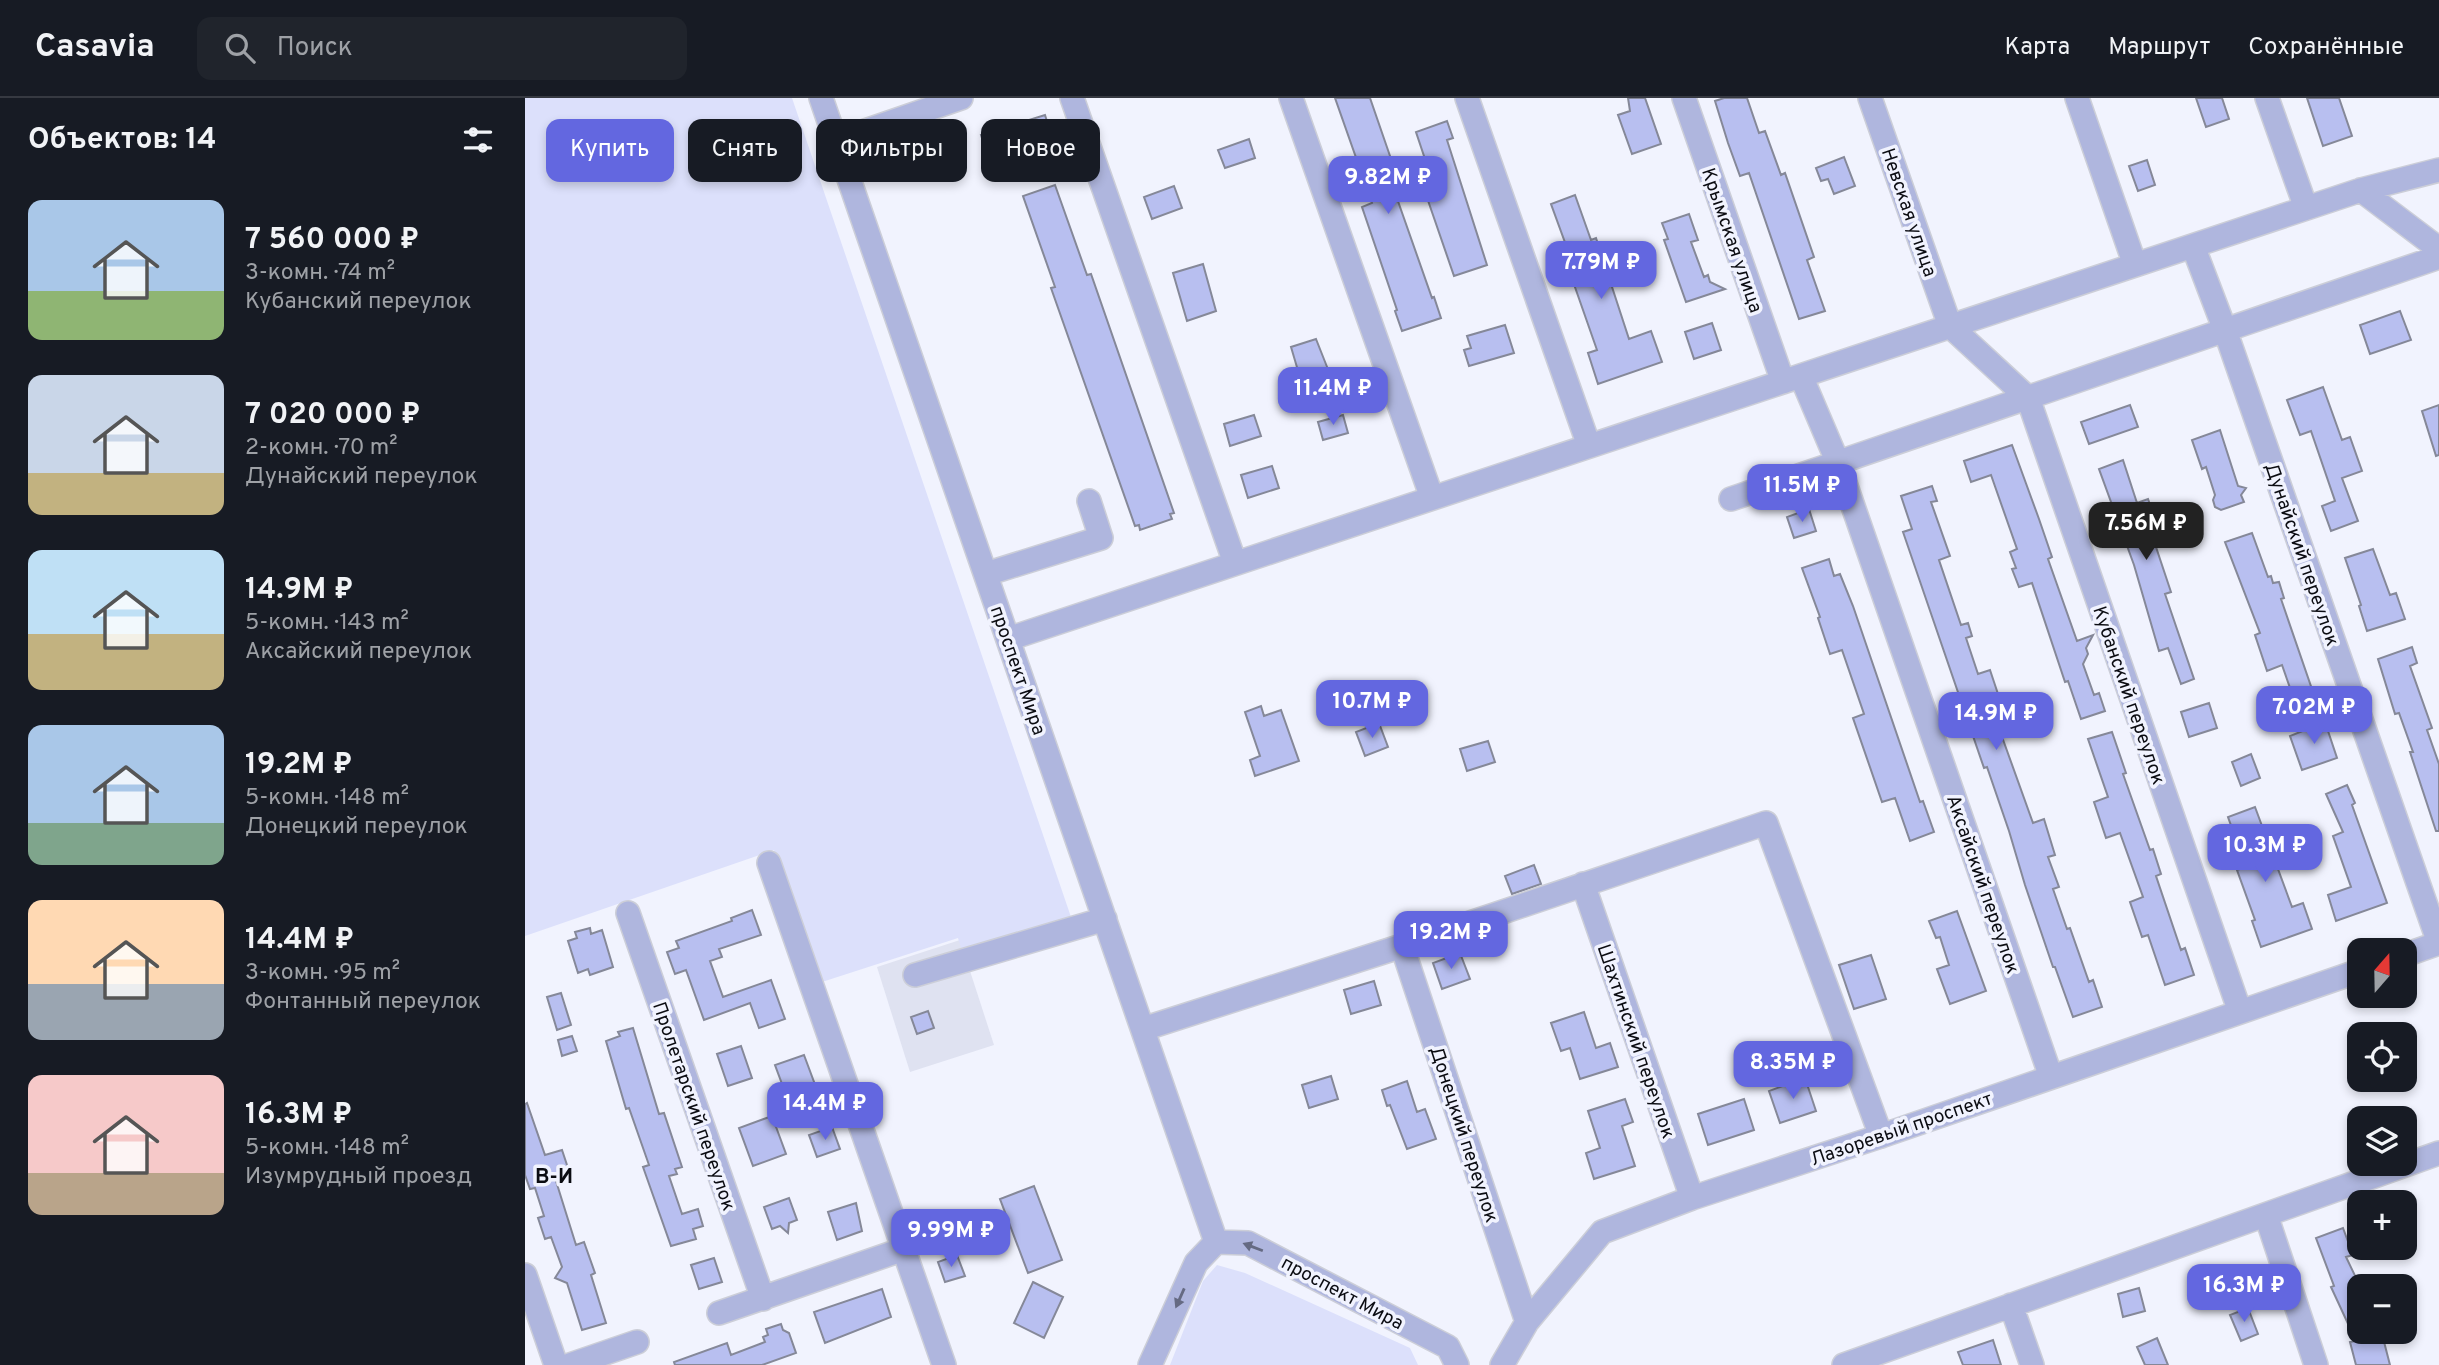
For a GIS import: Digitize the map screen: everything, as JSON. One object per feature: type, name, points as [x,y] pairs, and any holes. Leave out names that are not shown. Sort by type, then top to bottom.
[{"type":"street","name":"проспект Мира","points":[[821,98],[828,119]]},
{"type":"street","points":[[900,119],[961,98]]},
{"type":"street","points":[[1072,98],[1235,563]]},
{"type":"street","points":[[1291,98],[1431,498]]},
{"type":"street","points":[[1467,98],[1589,446]]},
{"type":"street","name":"Крымская улица","points":[[1684,98],[1792,379]]},
{"type":"street","name":"Невская улица","points":[[1870,98],[1950,326]]},
{"type":"street","points":[[2077,98],[2134,265]]},
{"type":"street","points":[[2267,98],[2306,208]]},
{"type":"street","points":[[1008,639],[2306,208],[2361,190],[2439,170]]},
{"type":"street","name":"проспект Мира","points":[[850,182],[1216,1242],[1248,1243],[1448,1347],[1457,1365]]},
{"type":"street","points":[[2361,190],[2439,249]]},
{"type":"street","name":"Дунайский переулок","points":[[2193,246],[2225,330],[2439,943]]},
{"type":"street","points":[[1731,499],[2439,257]]},
{"type":"street","name":"Кубанский переулок","points":[[1950,326],[2028,398],[2240,1012]]},
{"type":"street","name":"Аксайский переулок","points":[[1792,379],[1838,464],[2051,1077]]},
{"type":"street","points":[[986,574],[1101,538],[1089,501]]},
{"type":"street","points":[[1143,1029],[1402,946],[1766,823],[1881,1136]]},
{"type":"street","points":[[769,863],[944,1365]]},
{"type":"street","name":"Шахтинский переулок","points":[[1583,884],[1692,1198]]},
{"type":"street","name":"Пролетарский переулок","points":[[628,913],[762,1299]]},
{"type":"street","points":[[915,975],[1105,919]]},
{"type":"street","points":[[2417,951],[2439,943]]},
{"type":"street","name":"Донецкий переулок","points":[[1402,946],[1528,1322]]},
{"type":"street","name":"Лазоревый проспект","points":[[1502,1365],[1528,1322],[1602,1232],[1692,1198],[1881,1136],[2347,975]]},
{"type":"street","points":[[1843,1365],[2439,1153]]},
{"type":"street","points":[[2266,1215],[2316,1365]]},
{"type":"street","points":[[1150,1365],[1196,1263],[1216,1242]]},
{"type":"street","points":[[719,1313],[904,1250]]},
{"type":"street","points":[[525,1275],[556,1365]]},
{"type":"street","points":[[2011,1305],[2032,1365]]},
{"type":"street","points":[[570,1365],[638,1342]]},
{"type":"shaded area","points":[[525,98],[792,98],[799,119],[688,119],[688,182],[802,182],[802,127],[816,168],[816,182],[821,182],[1072,920],[963,954],[958,938],[822,982],[774,850],[525,936]]},
{"type":"shaded area","points":[[960,940],[994,1045],[910,1072],[877,967]]},
{"type":"shaded area","points":[[1217,1265],[1245,1273],[1410,1348],[1418,1365],[1170,1365],[1203,1281]]},
{"type":"building","points":[[1335,98],[1370,98],[1400,185],[1393,187],[1441,318],[1402,331],[1362,207],[1372,203]]},
{"type":"building","points":[[1628,98],[1645,98],[1661,144],[1632,154],[1618,115],[1630,111]]},
{"type":"building","points":[[1724,98],[1747,98],[1759,133],[1765,131],[1781,175],[1785,173],[1814,257],[1807,260],[1825,311],[1799,319],[1749,173],[1740,176],[1728,143],[1715,101]]},
{"type":"building","points":[[2196,98],[2222,98],[2229,119],[2206,127]]},
{"type":"building","points":[[2307,98],[2339,98],[2352,136],[2323,146]]},
{"type":"building","points":[[1447,121],[1453,138],[1447,140],[1487,265],[1454,276],[1423,186],[1433,183],[1416,132]]},
{"type":"building","points":[[1249,139],[1255,158],[1225,168],[1218,150]]},
{"type":"building","points":[[1844,157],[1855,186],[1834,194],[1828,179],[1821,181],[1816,168]]},
{"type":"building","points":[[2147,160],[2155,185],[2138,191],[2129,166]]},
{"type":"building","points":[[1055,185],[1087,275],[1091,274],[1174,513],[1170,514],[1172,519],[1140,530],[1139,525],[1135,526],[1051,288],[1055,287],[1023,196]]},
{"type":"building","points":[[1174,186],[1182,208],[1152,219],[1144,197]]},
{"type":"building","points":[[1575,195],[1591,240],[1596,238],[1629,339],[1651,331],[1662,362],[1598,384],[1588,353],[1597,350],[1562,250],[1567,248],[1551,204]]},
{"type":"building","points":[[1689,214],[1698,240],[1691,242],[1704,277],[1708,275],[1710,282],[1725,289],[1686,302],[1664,240],[1668,239],[1662,223]]},
{"type":"building","points":[[1203,264],[1216,311],[1187,321],[1173,273]]},
{"type":"building","points":[[2400,311],[2411,340],[2370,354],[2360,325]]},
{"type":"building","points":[[1712,323],[1721,350],[1694,359],[1685,332]]},
{"type":"building","points":[[1505,325],[1514,353],[1469,366],[1464,350],[1471,348],[1467,336]]},
{"type":"building","points":[[1316,339],[1333,382],[1304,391],[1291,347]]},
{"type":"building","points":[[2323,387],[2342,440],[2350,437],[2362,471],[2342,478],[2358,521],[2331,531],[2322,506],[2335,501],[2311,431],[2300,435],[2287,400]]},
{"type":"building","points":[[2130,405],[2138,427],[2089,444],[2081,422]]},
{"type":"building","points":[[2439,405],[2439,455],[2436,456],[2422,411]]},
{"type":"building","points":[[1254,415],[1261,436],[1230,446],[1224,424]]},
{"type":"building","points":[[1343,415],[1348,433],[1323,440],[1318,422]]},
{"type":"building","points":[[2220,430],[2238,486],[2246,488],[2241,495],[2244,502],[2221,510],[2215,507],[2215,495],[2206,467],[2202,469],[2192,440]]},
{"type":"building","points":[[2012,445],[2052,557],[2048,559],[2077,641],[2093,635],[2086,648],[2088,654],[2083,664],[2094,695],[2099,693],[2105,711],[2081,719],[2068,681],[2065,682],[2032,583],[2019,587],[2012,569],[2016,568],[2010,552],[2017,549],[1991,475],[1971,482],[1964,461]]},
{"type":"building","points":[[2123,460],[2137,503],[2148,499],[2160,532],[2152,535],[2171,592],[2165,594],[2194,679],[2181,684],[2168,648],[2159,651],[2134,565],[2099,469]]},
{"type":"building","points":[[1272,466],[1279,488],[1248,498],[1241,475]]},
{"type":"building","points":[[1932,486],[1937,501],[1931,502],[1950,556],[1939,560],[1961,625],[1968,623],[1972,636],[1966,638],[1978,674],[1990,670],[2002,706],[1992,709],[2033,823],[2044,819],[2055,855],[2048,857],[2059,887],[2053,889],[2089,982],[2093,980],[2102,1007],[2073,1017],[2053,967],[1987,767],[1984,768],[1903,532],[1912,529],[1901,496]]},
{"type":"building","points":[[1809,509],[1816,531],[1794,538],[1787,517]]},
{"type":"building","points":[[2252,533],[2268,577],[2271,576],[2273,583],[2279,582],[2284,598],[2281,599],[2315,698],[2296,705],[2282,665],[2267,671],[2255,635],[2260,633],[2225,542]]},
{"type":"building","points":[[2373,549],[2390,595],[2396,593],[2405,619],[2367,631],[2345,558]]},
{"type":"building","points":[[1829,559],[1834,576],[1840,574],[1853,606],[1920,802],[1923,801],[1934,832],[1910,841],[1895,798],[1882,802],[1853,718],[1864,714],[1842,650],[1830,654],[1802,568]]},
{"type":"building","points":[[2412,647],[2417,663],[2410,666],[2432,728],[2427,730],[2439,764],[2439,831],[2436,831],[2410,752],[2413,752],[2399,713],[2395,714],[2378,659]]},
{"type":"building","points":[[2209,703],[2217,728],[2189,737],[2181,712]]},
{"type":"building","points":[[1261,706],[1264,716],[1281,710],[1299,761],[1255,776],[1250,760],[1260,756],[1245,712]]},
{"type":"building","points":[[2325,722],[2337,758],[2302,770],[2290,736]]},
{"type":"building","points":[[1379,723],[1388,747],[1365,756],[1356,732]]},
{"type":"building","points":[[2112,732],[2126,773],[2123,774],[2161,874],[2156,876],[2181,950],[2185,948],[2194,975],[2165,985],[2148,935],[2142,937],[2130,902],[2143,897],[2120,833],[2106,838],[2094,802],[2108,797],[2088,739]]},
{"type":"building","points":[[1488,741],[1495,762],[1467,771],[1460,749]]},
{"type":"building","points":[[2251,754],[2260,778],[2241,786],[2232,762]]},
{"type":"building","points":[[2347,785],[2387,903],[2336,921],[2328,895],[2351,887],[2333,836],[2343,832],[2326,794]]},
{"type":"building","points":[[2255,807],[2292,907],[2303,903],[2312,929],[2261,947],[2252,921],[2255,920],[2237,870],[2246,867],[2228,817]]},
{"type":"building","points":[[1534,865],[1541,884],[1512,894],[1505,876]]},
{"type":"building","points":[[752,910],[761,935],[719,949],[722,957],[710,961],[723,997],[771,980],[785,1019],[759,1028],[750,1003],[704,1020],[686,970],[675,974],[667,952],[679,948],[676,941],[732,921],[731,918]]},
{"type":"building","points":[[1957,911],[1986,991],[1950,1004],[1937,969],[1949,965],[1940,937],[1936,938],[1929,921]]},
{"type":"building","points":[[590,928],[591,934],[602,930],[613,967],[590,975],[588,969],[578,973],[568,941],[577,938],[575,932]]},
{"type":"building","points":[[1460,953],[1470,979],[1442,989],[1433,963]]},
{"type":"building","points":[[1871,955],[1886,999],[1854,1009],[1839,965]]},
{"type":"building","points":[[1374,981],[1381,1005],[1351,1014],[1344,990]]},
{"type":"building","points":[[561,993],[571,1025],[557,1030],[547,997]]},
{"type":"building","points":[[928,1011],[934,1028],[917,1034],[911,1017]]},
{"type":"building","points":[[1584,1012],[1596,1048],[1610,1043],[1618,1067],[1580,1079],[1570,1048],[1561,1051],[1551,1023]]},
{"type":"building","points":[[633,1028],[659,1114],[664,1113],[682,1167],[675,1169],[677,1174],[669,1176],[682,1214],[698,1209],[703,1226],[693,1229],[696,1239],[671,1246],[643,1167],[649,1165],[629,1108],[626,1109],[606,1041],[620,1036],[618,1032]]},
{"type":"building","points":[[572,1036],[577,1051],[562,1056],[558,1040]]},
{"type":"building","points":[[741,1046],[752,1078],[728,1086],[717,1054]]},
{"type":"building","points":[[804,1055],[817,1090],[788,1100],[775,1065]]},
{"type":"building","points":[[1331,1076],[1338,1099],[1309,1108],[1302,1085]]},
{"type":"building","points":[[1805,1078],[1816,1111],[1780,1123],[1769,1091]]},
{"type":"building","points":[[1407,1081],[1417,1112],[1425,1109],[1436,1139],[1407,1149],[1382,1090]]},
{"type":"building","points":[[1625,1099],[1633,1122],[1622,1126],[1635,1166],[1594,1179],[1586,1153],[1600,1148],[1588,1111]]},
{"type":"building","points":[[1744,1099],[1754,1130],[1708,1145],[1698,1114]]},
{"type":"building","points":[[527,1103],[545,1155],[562,1150],[571,1177],[556,1181],[576,1245],[584,1242],[595,1273],[591,1275],[606,1323],[582,1330],[567,1283],[555,1278],[562,1267],[551,1237],[545,1239],[538,1218],[544,1216],[535,1188],[530,1189],[525,1175]]},
{"type":"building","points":[[772,1116],[786,1154],[753,1166],[739,1128]]},
{"type":"building","points":[[832,1127],[840,1149],[817,1157],[809,1135]]},
{"type":"building","points":[[1034,1186],[1062,1260],[1028,1273],[1000,1199]]},
{"type":"building","points":[[789,1198],[797,1220],[789,1223],[788,1233],[780,1226],[772,1229],[764,1207]]},
{"type":"building","points":[[856,1203],[862,1231],[837,1240],[828,1212]]},
{"type":"building","points":[[2343,1228],[2347,1239],[2346,1257],[2354,1274],[2347,1274],[2347,1322],[2331,1287],[2334,1286],[2316,1238]]},
{"type":"building","points":[[957,1255],[965,1276],[945,1282],[938,1262]]},
{"type":"building","points":[[714,1258],[722,1282],[699,1289],[691,1265]]},
{"type":"building","points":[[1033,1282],[1063,1297],[1044,1338],[1014,1323]]},
{"type":"building","points":[[2139,1288],[2145,1311],[2123,1317],[2118,1294]]},
{"type":"building","points":[[882,1289],[891,1317],[825,1343],[814,1312]]},
{"type":"building","points":[[2248,1308],[2258,1334],[2241,1341],[2230,1315]]},
{"type":"building","points":[[781,1324],[783,1330],[789,1333],[796,1353],[762,1365],[675,1365],[674,1362],[727,1343],[731,1355],[765,1342],[763,1337],[768,1335],[766,1329]]},
{"type":"building","points":[[2157,1338],[2168,1365],[2145,1365],[2137,1347]]},
{"type":"building","points":[[1993,1340],[2001,1365],[1963,1365],[1958,1352]]},
{"type":"building","points":[[2351,1344],[2385,1344],[2390,1365],[2356,1365]]},
{"type":"district","name":"В-И","points":[[554,1176]]}]
